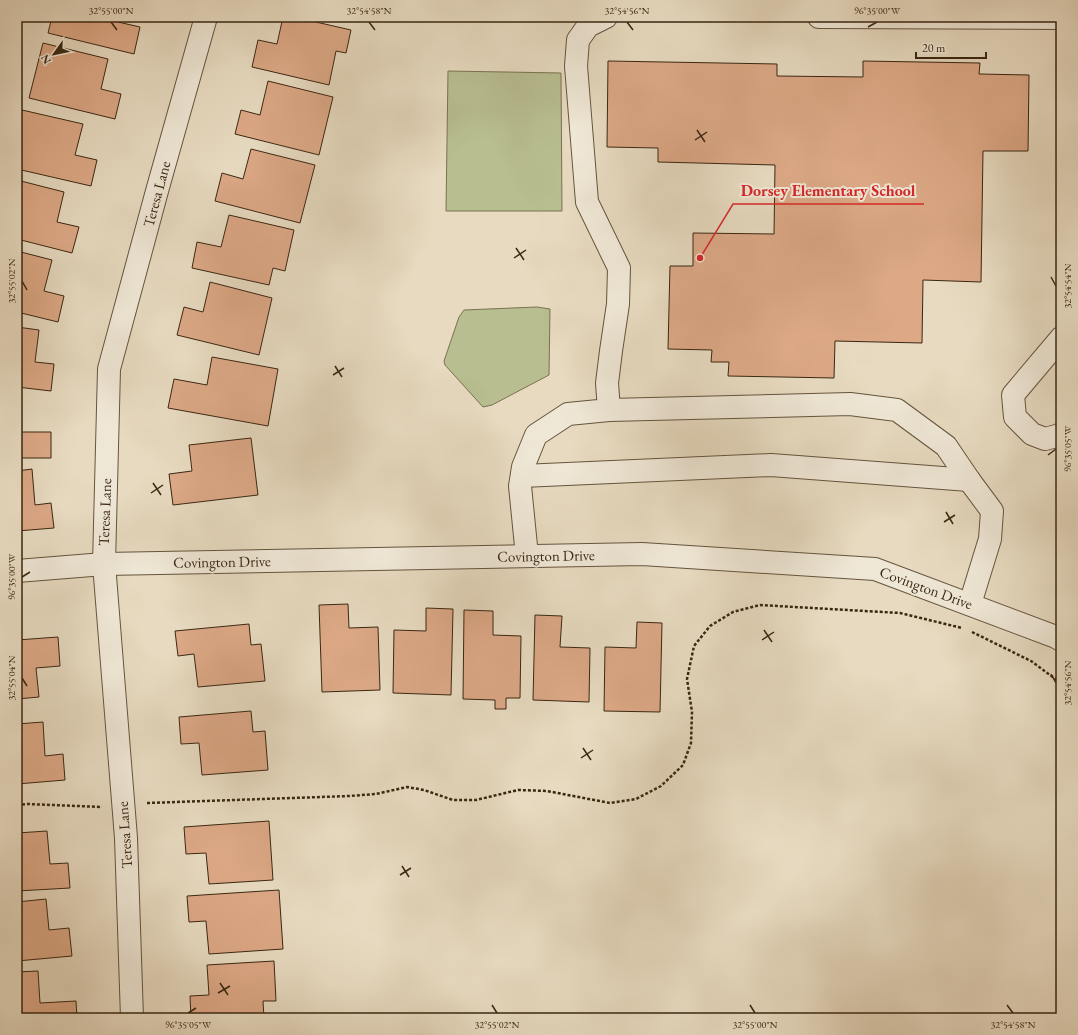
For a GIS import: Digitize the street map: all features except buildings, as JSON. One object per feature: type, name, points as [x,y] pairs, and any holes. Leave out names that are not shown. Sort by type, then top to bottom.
[{"type":"street","name":"Teresa Lane","points":[[132,1018],[126,838],[104,564],[109,369],[157,190],[206,17]]},
{"type":"street","points":[[606,17],[588,26],[578,40],[576,66],[587,202],[618,268],[618,304],[608,383],[609,410]]},
{"type":"street","points":[[819,17],[1061,18]]},
{"type":"street","points":[[1061,338],[1012,395],[1015,417],[1032,434],[1046,439],[1061,434]]},
{"type":"street","points":[[527,556],[520,486],[523,467],[536,435],[568,414],[609,410],[850,404],[897,410],[946,446],[992,511],[990,539],[970,604]]},
{"type":"street","points":[[522,476],[771,466],[969,480]]},
{"type":"street","name":"Covington Drive","points":[[17,571],[104,564],[642,554],[875,569],[1061,640]]},
{"type":"path","points":[[155,803],[350,796],[376,794],[407,787],[424,790],[453,800],[476,800],[518,790],[547,791],[610,803],[636,799],[661,786],[683,765],[691,744],[692,712],[687,679],[694,646],[710,626],[733,612],[760,605],[900,613],[966,629],[1031,661],[1061,683]]},
{"type":"path","points":[[17,805],[27,804],[96,807]]},
{"type":"green space","points":[[448,71],[561,73],[562,211],[446,211]]},
{"type":"green space","points":[[537,307],[550,309],[549,375],[492,405],[483,407],[445,365],[444,361],[459,317],[464,310]]},
{"type":"place","name":"Dorsey Elementary School","points":[[700,258]]}]
